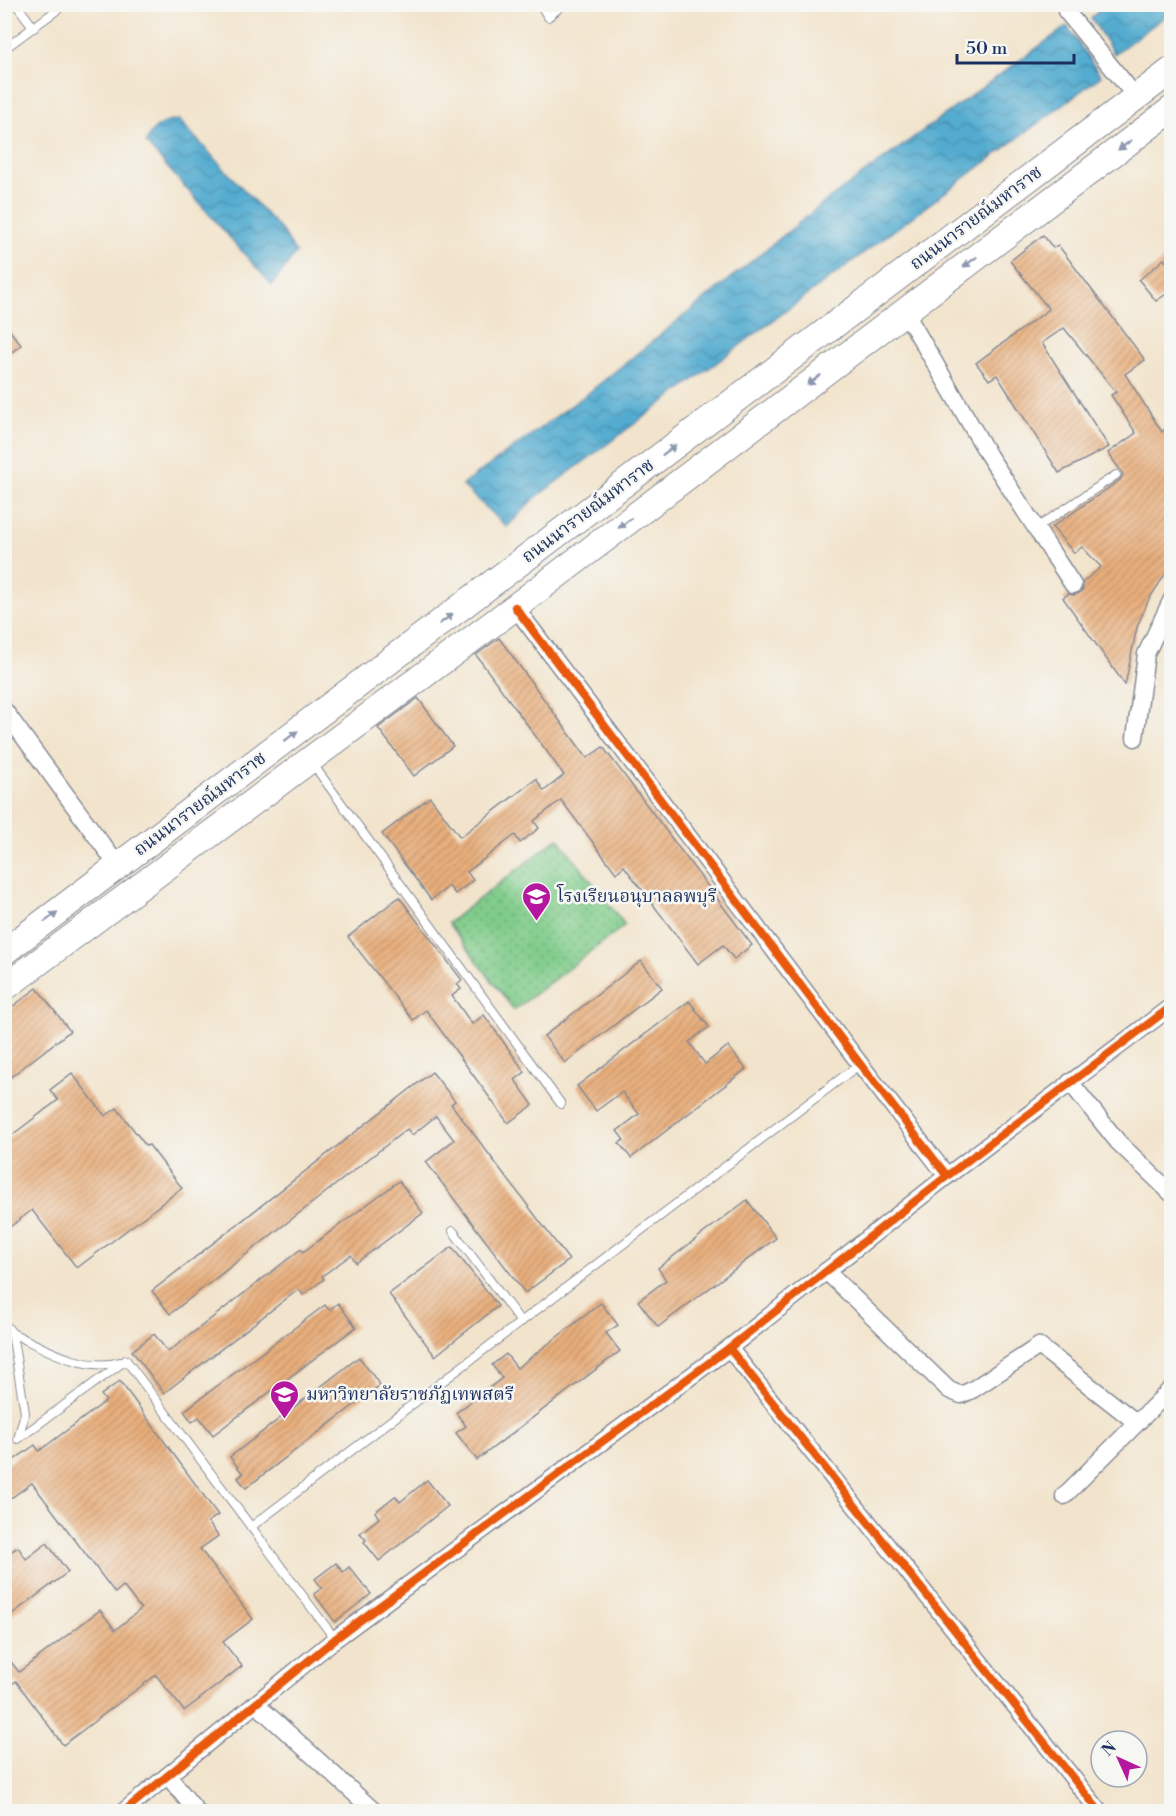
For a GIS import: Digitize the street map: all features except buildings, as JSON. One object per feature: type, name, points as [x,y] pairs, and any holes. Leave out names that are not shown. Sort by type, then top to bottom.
[{"type":"main road","name":"ถนนนารายณ์มหาราช","points":[[4,952],[1172,70]]},
{"type":"main road","name":"ถนนนารายณ์มหาราช","points":[[4,988],[515,607],[1170,113]]},
{"type":"street","points":[[1066,4],[1066,11],[1127,86]]},
{"type":"street","points":[[905,312],[988,456],[1072,585]]},
{"type":"street","points":[[1135,738],[1146,654],[1172,599]]},
{"type":"street","points":[[515,607],[947,1176]]},
{"type":"street","points":[[4,710],[118,866]]},
{"type":"street","points":[[123,1812],[335,1639],[729,1348],[947,1176],[1172,1006]]},
{"type":"street","points":[[1070,1082],[1118,1142],[1172,1194]]},
{"type":"street","points":[[826,1271],[949,1390],[961,1395],[972,1390],[1039,1346],[1137,1423]]},
{"type":"street","points":[[729,1348],[1100,1812]]},
{"type":"street","points":[[1064,1496],[1172,1388]]},
{"type":"street","points":[[256,1704],[375,1812]]},
{"type":"street","points":[[168,1776],[197,1812]]},
{"type":"lane","points":[[16,4],[34,28]]},
{"type":"lane","points":[[4,50],[65,4]]},
{"type":"lane","points":[[540,4],[549,17],[564,4]]},
{"type":"lane","points":[[1035,529],[1116,475]]},
{"type":"lane","points":[[310,760],[561,1104]]},
{"type":"lane","points":[[251,1527],[860,1064]]},
{"type":"lane","points":[[453,1231],[521,1322]]},
{"type":"lane","points":[[4,1323],[12,1333],[82,1364],[105,1366],[126,1360]]},
{"type":"lane","points":[[12,1333],[26,1413],[18,1439],[126,1360]]},
{"type":"lane","points":[[126,1360],[335,1639]]},
{"type":"green space","points":[[558,838],[625,925],[514,1010],[448,923]]},
{"type":"water","points":[[1105,5],[1171,5],[1171,12],[1114,54],[1091,18]]},
{"type":"water","points":[[1067,26],[1101,76],[535,498],[507,527],[462,485],[587,394],[826,201]]},
{"type":"water","points":[[179,120],[281,230],[296,253],[272,285],[146,143],[151,133],[159,126]]},
{"type":"cycle path","points":[[515,607],[947,1176]]},
{"type":"cycle path","points":[[123,1812],[335,1639],[729,1348],[947,1176],[1172,1006]]},
{"type":"cycle path","points":[[729,1348],[1100,1812]]},
{"type":"place","name":"โรงเรียนอนุบาลลพบุรี","points":[[536,922]]},
{"type":"place","name":"มหาวิทยาลัยราชภัฏเทพสตรี","points":[[285,1420]]}]
